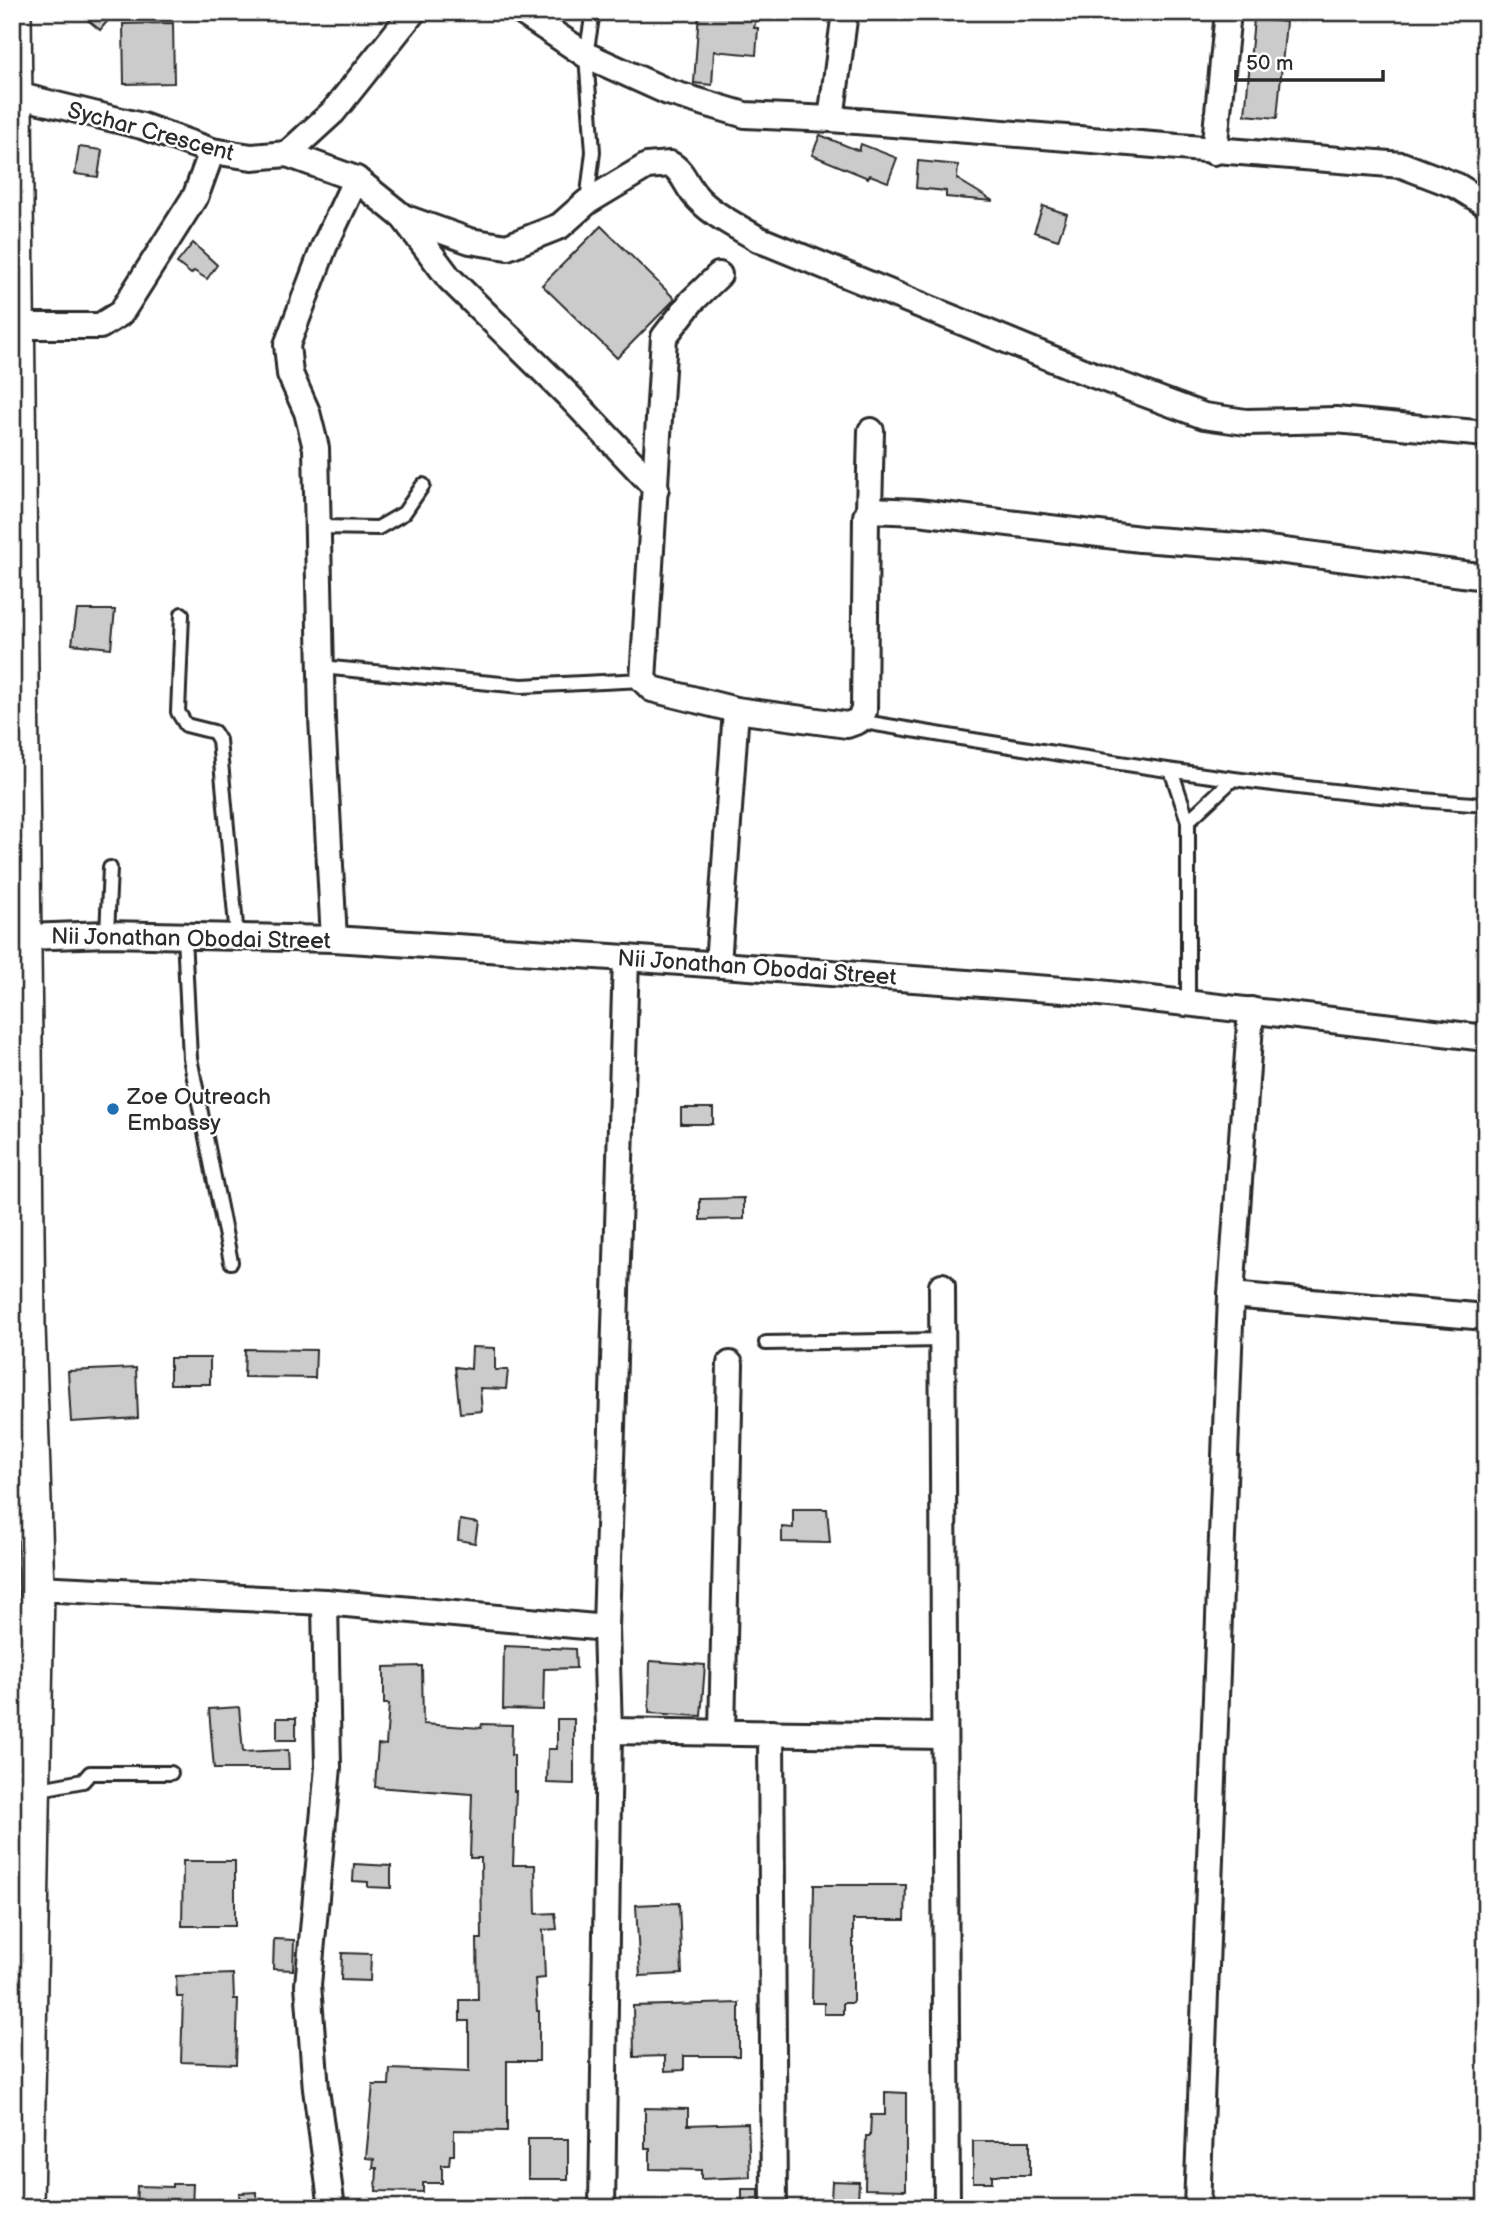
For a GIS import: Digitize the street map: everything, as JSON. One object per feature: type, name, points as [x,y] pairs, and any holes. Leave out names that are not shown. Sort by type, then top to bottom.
[{"type":"main road","points":[[14,12],[26,937],[28,1326],[37,1588],[23,1662],[35,1790],[26,2208]]},
{"type":"street","points":[[413,12],[333,112],[287,154],[356,178],[403,217],[449,278],[567,394],[656,488]]},
{"type":"street","points":[[522,12],[586,55],[668,92],[745,115],[831,119],[1214,152],[1402,164],[1457,186],[1486,204]]},
{"type":"street","points":[[831,119],[845,12]]},
{"type":"street","points":[[1214,152],[1228,12]]},
{"type":"street","name":"Sychar Crescent","points":[[16,95],[142,126],[212,151],[252,157],[287,154]]},
{"type":"street","points":[[18,326],[100,326],[121,313],[196,195],[212,151]]},
{"type":"street","points":[[403,217],[470,241],[507,247],[560,226],[587,202],[647,166],[670,164],[684,176],[694,195],[758,239],[1075,368],[1204,415],[1246,422],[1336,420],[1486,434]]},
{"type":"street","points":[[334,939],[321,667],[316,448],[307,412],[290,374],[287,345],[324,247],[356,178]]},
{"type":"street","points":[[719,275],[692,301],[664,337],[643,680],[652,689],[736,709],[847,725],[858,721],[864,711],[866,528],[870,510],[871,432]]},
{"type":"street","points":[[870,510],[918,512],[1140,539],[1253,547],[1486,577]]},
{"type":"street","points":[[718,964],[736,709]]},
{"type":"street","name":"Nii Jonathan Obodai Street","points":[[26,937],[107,934],[334,939],[718,964],[1091,992],[1486,1038]]},
{"type":"street","points":[[602,2208],[609,1731],[606,1628],[626,958]]},
{"type":"street","points":[[1197,2208],[1231,1294],[1251,1010]]},
{"type":"street","points":[[942,1286],[947,2208]]},
{"type":"street","points":[[1231,1294],[1486,1317]]},
{"type":"street","points":[[722,1732],[730,1364]]},
{"type":"street","points":[[37,1588],[325,1602],[606,1628]]},
{"type":"street","points":[[325,1602],[328,1766],[308,1984],[316,2089],[332,2208]]},
{"type":"street","points":[[609,1731],[944,1735]]},
{"type":"street","points":[[771,1733],[774,2208]]},
{"type":"lane","points":[[587,202],[593,152],[586,55],[593,12]]},
{"type":"lane","points":[[318,527],[378,528],[404,513],[424,485]]},
{"type":"lane","points":[[182,614],[178,712],[186,725],[214,732],[219,740],[237,937]]},
{"type":"lane","points":[[321,667],[522,686],[643,680]]},
{"type":"lane","points":[[858,721],[1172,773],[1486,805]]},
{"type":"lane","points":[[1172,773],[1188,821],[1188,1003]]},
{"type":"lane","points":[[1188,821],[1232,780]]},
{"type":"lane","points":[[107,934],[110,868]]},
{"type":"lane","points":[[184,936],[190,1058],[231,1262]]},
{"type":"lane","points":[[766,1343],[942,1340]]},
{"type":"lane","points":[[35,1790],[83,1781],[90,1773],[172,1773]]},
{"type":"building","points":[[78,12],[115,12],[100,30]]},
{"type":"building","points":[[699,12],[758,12],[754,28],[758,28],[756,55],[714,51],[712,85],[694,83]]},
{"type":"building","points":[[1254,19],[1286,22],[1277,118],[1245,115]]},
{"type":"building","points":[[173,23],[174,83],[124,84],[123,24]]},
{"type":"building","points":[[820,135],[859,151],[861,144],[897,158],[888,182],[870,175],[868,178],[812,155]]},
{"type":"building","points":[[79,147],[102,150],[98,177],[75,174]]},
{"type":"building","points":[[918,161],[958,165],[957,179],[993,201],[946,197],[946,191],[916,188]]},
{"type":"building","points":[[1043,206],[1067,214],[1058,240],[1034,232]]},
{"type":"building","points":[[601,226],[675,299],[617,358],[542,285]]},
{"type":"building","points":[[193,243],[217,265],[207,279],[194,271],[191,274],[177,263]]},
{"type":"building","points":[[77,610],[115,610],[111,648],[72,644]]},
{"type":"building","points":[[681,1108],[713,1108],[713,1124],[681,1124]]},
{"type":"building","points":[[744,1198],[744,1219],[700,1220],[700,1199]]},
{"type":"building","points":[[472,1347],[495,1348],[495,1370],[508,1370],[506,1389],[480,1388],[482,1411],[460,1413],[455,1367],[471,1369]]},
{"type":"building","points":[[245,1349],[316,1350],[315,1378],[244,1377]]},
{"type":"building","points":[[170,1358],[210,1358],[210,1384],[170,1384]]},
{"type":"building","points":[[136,1368],[138,1418],[71,1422],[68,1371]]},
{"type":"building","points":[[793,1509],[827,1509],[830,1543],[782,1542],[782,1527],[793,1528]]},
{"type":"building","points":[[460,1520],[478,1523],[475,1543],[458,1540]]},
{"type":"building","points":[[504,1646],[575,1649],[576,1668],[544,1669],[543,1710],[503,1709]]},
{"type":"building","points":[[650,1661],[705,1665],[701,1716],[649,1713]]},
{"type":"building","points":[[422,1666],[423,1724],[481,1728],[482,1724],[512,1725],[511,1755],[514,1755],[516,1791],[513,1865],[535,1865],[536,1914],[555,1913],[557,1929],[543,1930],[545,1978],[535,1979],[539,2011],[539,2061],[507,2061],[507,2131],[454,2130],[454,2155],[450,2155],[449,2165],[442,2165],[442,2183],[423,2183],[423,2192],[376,2191],[377,2168],[373,2168],[374,2159],[366,2158],[373,2085],[389,2085],[390,2069],[469,2072],[469,2021],[460,2021],[460,2000],[478,2000],[477,1939],[482,1939],[481,1858],[470,1858],[472,1794],[375,1787],[378,1744],[386,1745],[389,1704],[384,1704],[384,1667]]},
{"type":"building","points":[[239,1707],[243,1752],[288,1750],[289,1769],[214,1769],[209,1709]]},
{"type":"building","points":[[277,1718],[296,1718],[296,1740],[277,1740]]},
{"type":"building","points":[[557,1719],[574,1719],[574,1784],[547,1783],[548,1749],[557,1749]]},
{"type":"building","points":[[183,1861],[235,1861],[235,1926],[182,1926]]},
{"type":"building","points":[[354,1864],[391,1866],[391,1888],[368,1887],[368,1882],[353,1881]]},
{"type":"building","points":[[814,1885],[906,1885],[905,1920],[853,1920],[853,2003],[843,2003],[843,2014],[824,2014],[824,2003],[812,2003]]},
{"type":"building","points":[[679,1903],[682,1974],[640,1976],[636,1905]]},
{"type":"building","points":[[274,1939],[294,1940],[293,1970],[273,1969]]},
{"type":"building","points":[[342,1953],[371,1954],[370,1981],[341,1980]]},
{"type":"building","points":[[233,1974],[234,1999],[238,1999],[236,2064],[181,2062],[183,1997],[177,1997],[176,1976]]},
{"type":"building","points":[[739,2003],[739,2056],[684,2056],[684,2070],[665,2071],[665,2056],[634,2057],[633,2006]]},
{"type":"building","points":[[885,2092],[906,2093],[906,2190],[865,2189],[866,2136],[870,2136],[871,2115],[885,2115]]},
{"type":"building","points":[[645,2108],[688,2109],[688,2125],[748,2123],[750,2177],[701,2179],[701,2170],[650,2169],[650,2148],[645,2148]]},
{"type":"building","points":[[528,2139],[568,2139],[568,2179],[528,2179]]},
{"type":"building","points":[[973,2141],[1030,2141],[1030,2175],[992,2175],[992,2182],[973,2182]]},
{"type":"building","points":[[832,2181],[859,2182],[858,2201],[831,2200]]},
{"type":"building","points":[[172,2184],[193,2184],[192,2208],[136,2208],[137,2186],[172,2187]]},
{"type":"building","points":[[742,2189],[759,2189],[759,2207],[742,2206]]},
{"type":"building","points":[[257,2192],[257,2208],[240,2208],[239,2193]]},
{"type":"place","name":"Zoe Outreach Embassy","points":[[113,1109]]}]
